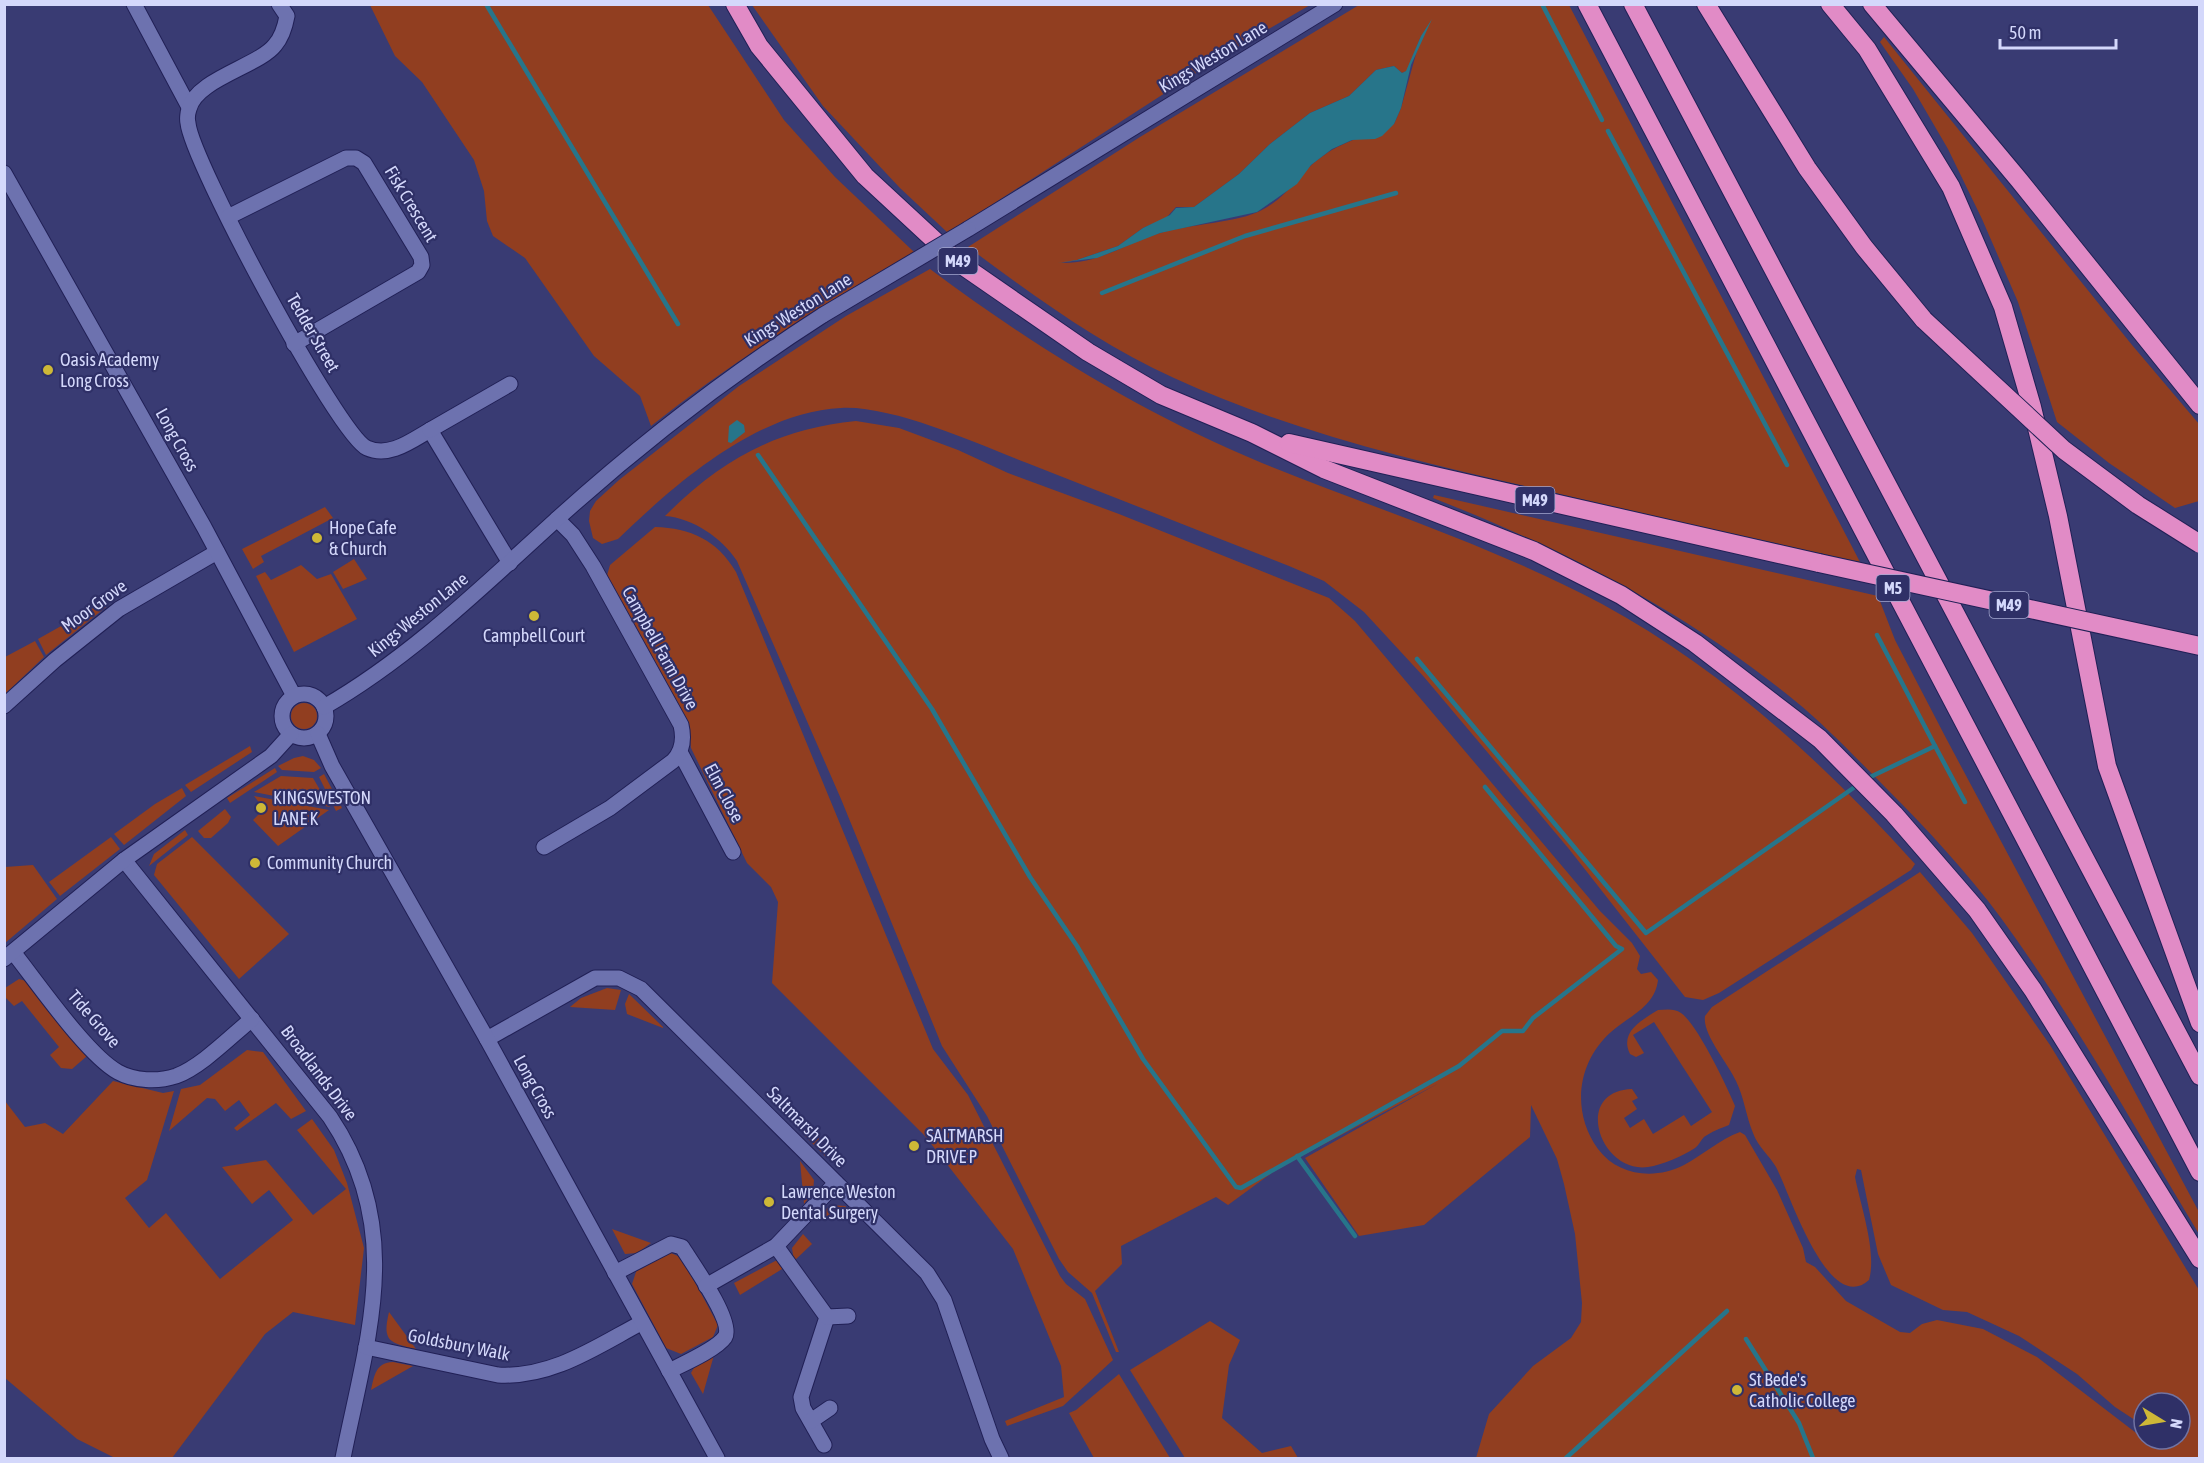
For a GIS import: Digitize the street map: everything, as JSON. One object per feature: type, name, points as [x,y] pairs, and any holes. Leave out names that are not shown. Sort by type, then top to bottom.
[{"type":"highway","name":"M49","points":[[735,4],[759,46],[865,176],[959,263],[1115,368],[1161,395],[1252,433],[1359,460],[2199,646]]},
{"type":"highway","name":"M5","points":[[1587,4],[2199,1172]]},
{"type":"highway","name":"M5","points":[[1633,4],[2199,1076]]},
{"type":"highway","points":[[1706,4],[1807,168],[1864,247],[1924,320],[2064,450],[2138,505],[2199,544]]},
{"type":"highway","points":[[1830,4],[1867,50],[1951,187],[2002,307],[2032,407],[2058,516],[2107,766],[2199,1023]]},
{"type":"highway","points":[[1872,4],[2019,180],[2199,405]]},
{"type":"highway","points":[[1252,433],[1324,469],[1534,551],[1622,595],[1695,643],[1820,739],[1894,814],[1962,892],[2033,990],[2199,1259]]},
{"type":"street","name":"Tedder Street","points":[[134,4],[189,107],[188,123],[228,217],[294,344],[352,436],[362,445],[376,451],[391,450],[510,384]]},
{"type":"street","points":[[189,107],[203,89],[275,46],[284,30],[287,16],[279,4]]},
{"type":"street","name":"Kings Weston Lane","points":[[324,707],[369,680],[510,564],[557,519],[678,416],[823,315],[1242,64],[1335,4]]},
{"type":"street","name":"Fisk Crescent","points":[[228,217],[346,158],[356,158],[364,164],[421,257],[422,265],[418,272],[294,344]]},
{"type":"street","name":"Long Cross","points":[[4,173],[217,552],[294,696]]},
{"type":"street","points":[[430,430],[510,564]]},
{"type":"street","name":"Campbell Farm Drive","points":[[557,519],[573,536],[593,566],[681,726],[680,752]]},
{"type":"street","name":"Moor Grove","points":[[4,706],[55,660],[119,609],[217,552]]},
{"type":"street","points":[[308,694],[324,707],[325,721],[318,734],[304,738],[291,734],[282,718],[285,705],[294,696],[308,694]]},
{"type":"street","points":[[9,956],[124,861],[255,768],[283,745],[291,734]]},
{"type":"street","name":"Long Cross","points":[[318,734],[337,776],[487,1039],[717,1458]]},
{"type":"street","points":[[544,847],[610,808],[673,761],[680,752]]},
{"type":"street","name":"Elm Close","points":[[680,752],[733,852]]},
{"type":"street","name":"Broadlands Drive","points":[[124,861],[330,1117],[356,1166],[366,1200],[376,1254],[366,1347],[343,1458]]},
{"type":"street","name":"Tide Grove","points":[[9,956],[94,1052],[111,1068],[130,1077],[151,1080],[177,1076],[252,1019]]},
{"type":"street","name":"Saltmarsh Drive","points":[[487,1039],[595,978],[607,977],[629,981],[641,989],[919,1264],[936,1285],[944,1299],[992,1439],[1001,1458]]},
{"type":"street","points":[[706,1286],[776,1246],[836,1184]]},
{"type":"street","points":[[615,1273],[671,1244],[676,1244],[682,1247],[727,1324],[726,1334],[719,1343],[669,1371]]},
{"type":"street","points":[[776,1246],[827,1317]]},
{"type":"street","points":[[827,1317],[848,1316]]},
{"type":"street","points":[[825,1445],[802,1407],[802,1391],[827,1317]]},
{"type":"street","name":"Goldsbury Walk","points":[[366,1347],[498,1375],[520,1375],[566,1363],[641,1323]]},
{"type":"street","points":[[811,1421],[830,1408]]},
{"type":"shaded area","points":[[370,5],[708,5],[784,120],[835,177],[914,252],[780,334],[714,378],[651,426],[640,396],[594,356],[525,258],[493,236],[487,221],[484,191],[474,160],[422,82],[395,56]]},
{"type":"shaded area","points":[[752,5],[1310,5],[1227,53],[948,233],[900,188],[823,106]]},
{"type":"shaded area","points":[[1359,5],[1569,5],[1860,562],[1455,470],[1359,445],[1265,415],[1174,378],[1119,350],[1042,301],[968,247],[1140,137]],"holes":[[[1421,36],[1401,108],[1394,124],[1328,152],[1312,164],[1280,198],[1262,210],[1227,221],[1160,233],[1100,257],[1061,263],[1118,246],[1143,228],[1166,218],[1176,207],[1194,207],[1239,174],[1270,144],[1310,113],[1349,96],[1376,70],[1394,66],[1402,73],[1407,71]]]},
{"type":"shaded area","points":[[1884,37],[2132,345],[2199,424],[2199,501],[2175,508],[2109,463],[2057,422],[2018,302],[1982,219],[1948,149],[1913,89],[1880,42]]},
{"type":"shaded area","points":[[930,269],[1009,325],[1090,377],[1174,423],[1262,463],[1519,564],[1602,604],[1646,630],[1730,688],[1769,720],[1845,790],[1915,864],[1911,870],[1719,993],[1703,1000],[1685,997],[1569,849],[1424,677],[1364,612],[1324,581],[960,436],[885,413],[841,408],[810,413],[779,422],[719,454],[691,474],[618,539],[602,544],[593,538],[589,521],[590,511],[596,501],[619,480],[739,386],[846,316]]},
{"type":"shaded area","points":[[856,421],[899,428],[1329,598],[1355,621],[1600,911],[1632,943],[1640,956],[1637,969],[1641,974],[1651,972],[1658,980],[1656,989],[1647,1004],[1611,1032],[1600,1044],[1585,1072],[1581,1104],[1584,1119],[1589,1135],[1606,1158],[1626,1170],[1649,1174],[1661,1173],[1684,1165],[1740,1132],[1745,1135],[1777,1190],[1803,1248],[1806,1262],[1815,1267],[1846,1301],[1900,1332],[1910,1333],[1922,1324],[1937,1320],[1983,1329],[2037,1357],[2132,1430],[2132,1451],[2192,1451],[2192,1391],[2132,1391],[2132,1418],[2115,1407],[2077,1374],[2019,1336],[1967,1312],[1943,1310],[1891,1285],[1878,1254],[1861,1170],[1857,1169],[1855,1177],[1870,1243],[1871,1269],[1869,1280],[1854,1287],[1839,1281],[1825,1267],[1812,1246],[1776,1167],[1755,1138],[1739,1087],[1711,1040],[1705,1016],[1712,1007],[1920,872],[1972,933],[2050,1045],[2199,1290],[2199,1458],[1476,1458],[1489,1414],[1533,1366],[1571,1338],[1581,1322],[1582,1303],[1575,1234],[1564,1184],[1557,1159],[1531,1105],[1530,1137],[1424,1225],[1359,1236],[1305,1158],[1439,1083],[1277,1169],[1228,1205],[1216,1197],[1121,1246],[1122,1264],[1095,1291],[1119,1352],[1116,1352],[1092,1293],[1068,1272],[1059,1259],[987,1116],[942,1046],[841,799],[737,561],[715,537],[706,531],[686,521],[665,516],[707,479],[751,450],[800,431]]},
{"type":"shaded area","points":[[1434,495],[1878,596],[1895,640],[1947,740],[2199,1212],[2199,1234],[2079,1034],[2001,918],[1931,834],[1829,731],[1753,668],[1666,610],[1576,561],[1433,498]]},
{"type":"shaded area","points":[[325,507],[333,518],[261,556],[264,562],[253,569],[242,549]]},
{"type":"shaded area","points":[[655,527],[680,530],[702,538],[712,544],[729,561],[736,572],[933,1049],[968,1095],[1060,1276],[1066,1284],[1085,1299],[1113,1360],[1063,1406],[1007,1426],[1005,1421],[1064,1397],[1061,1366],[1013,1249],[925,1136],[772,983],[778,902],[771,887],[747,863],[691,748],[688,723],[606,579],[610,565]]},
{"type":"shaded area","points":[[354,559],[367,579],[343,589],[333,572]]},
{"type":"shaded area","points":[[301,565],[317,579],[331,574],[357,619],[294,652],[256,576],[265,572],[271,580]]},
{"type":"shaded area","points":[[104,602],[106,607],[46,655],[38,639]]},
{"type":"shaded area","points":[[35,641],[44,657],[5,694],[5,657]]},
{"type":"shaded area","points":[[304,703],[314,706],[317,716],[314,726],[304,729],[294,726],[291,716],[294,706]]},
{"type":"shaded area","points":[[250,746],[252,752],[191,792],[185,785]]},
{"type":"shaded area","points":[[303,756],[314,760],[321,768],[314,772],[282,770],[278,766],[294,758]]},
{"type":"shaded area","points":[[275,768],[277,772],[230,803],[227,798]]},
{"type":"shaded area","points":[[324,774],[342,808],[336,811],[319,777]]},
{"type":"shaded area","points":[[281,776],[313,778],[330,807],[254,792]]},
{"type":"shaded area","points":[[182,788],[186,796],[124,845],[114,834],[155,804]]},
{"type":"shaded area","points":[[254,796],[329,810],[278,846],[253,820],[264,809]]},
{"type":"shaded area","points":[[225,809],[231,817],[228,823],[211,838],[204,838],[198,831]]},
{"type":"shaded area","points":[[185,830],[188,835],[149,866],[154,854]]},
{"type":"shaded area","points":[[111,837],[120,849],[60,896],[49,882]]},
{"type":"shaded area","points":[[192,837],[289,934],[239,979],[154,875],[157,864]]},
{"type":"shaded area","points":[[33,865],[57,899],[5,943],[5,867]]},
{"type":"shaded area","points":[[19,979],[26,981],[87,1056],[72,1069],[61,1068],[50,1055],[59,1047],[22,1001],[14,1006],[5,997],[5,988]]},
{"type":"shaded area","points":[[607,988],[621,990],[615,1010],[570,1007],[581,998]]},
{"type":"shaded area","points":[[629,994],[663,1028],[627,1014],[625,1004]]},
{"type":"shaded area","points":[[1658,1010],[1675,1010],[1688,1019],[1711,1056],[1735,1106],[1729,1125],[1704,1137],[1690,1151],[1654,1166],[1631,1166],[1617,1158],[1606,1146],[1600,1131],[1598,1116],[1602,1103],[1613,1093],[1632,1089],[1638,1098],[1632,1101],[1637,1109],[1624,1118],[1630,1128],[1644,1119],[1653,1134],[1684,1115],[1691,1126],[1712,1112],[1654,1022],[1633,1035],[1644,1053],[1636,1057],[1630,1054],[1627,1039],[1630,1033],[1634,1027]]},
{"type":"shaded area","points":[[247,1050],[263,1052],[306,1111],[291,1119],[276,1103],[237,1131],[234,1128],[250,1115],[239,1100],[225,1111],[215,1099],[207,1098],[169,1131],[181,1089],[200,1085]]},
{"type":"shaded area","points":[[113,1081],[163,1093],[174,1091],[147,1180],[125,1198],[149,1228],[166,1213],[220,1279],[293,1220],[269,1190],[252,1204],[222,1167],[266,1160],[313,1215],[346,1189],[297,1130],[312,1119],[334,1150],[347,1183],[364,1248],[355,1325],[293,1312],[265,1334],[172,1458],[115,1458],[77,1439],[5,1378],[5,1101],[25,1127],[45,1123],[63,1134]]},
{"type":"shaded area","points":[[808,1128],[834,1153],[831,1157],[827,1158],[803,1134]]},
{"type":"shaded area","points":[[800,1161],[814,1180],[813,1192],[804,1204]]},
{"type":"shaded area","points":[[831,1205],[845,1206],[860,1218],[817,1217]]},
{"type":"shaded area","points":[[612,1229],[651,1243],[637,1253],[625,1254]]},
{"type":"shaded area","points":[[803,1234],[812,1244],[794,1261],[792,1248]]},
{"type":"shaded area","points":[[669,1252],[682,1258],[718,1325],[713,1337],[681,1354],[666,1348],[632,1284],[637,1269]]},
{"type":"shaded area","points":[[779,1259],[787,1266],[740,1295],[734,1283]]},
{"type":"shaded area","points":[[389,1312],[416,1349],[399,1345],[387,1335]]},
{"type":"shaded area","points":[[1210,1321],[1240,1340],[1229,1365],[1222,1418],[1262,1453],[1291,1446],[1298,1458],[1185,1458],[1130,1370]]},
{"type":"shaded area","points":[[714,1355],[703,1394],[691,1373],[695,1366]]},
{"type":"shaded area","points":[[393,1362],[413,1366],[371,1390],[379,1367]]},
{"type":"shaded area","points":[[1119,1374],[1170,1458],[1094,1458],[1069,1413],[1076,1410]]},
{"type":"water","points":[[1432,19],[1411,65],[1401,108],[1394,124],[1382,136],[1375,139],[1352,140],[1332,149],[1311,165],[1297,184],[1257,212],[1160,233],[1097,258],[1057,263],[1077,260],[1118,246],[1143,228],[1170,215],[1176,208],[1194,207],[1239,174],[1270,144],[1310,113],[1349,96],[1376,70],[1394,66],[1402,73],[1406,71],[1421,36]]},
{"type":"water","points":[[737,420],[744,425],[745,432],[731,443],[728,442],[729,426]]},
{"type":"waterway","points":[[486,4],[678,324]]},
{"type":"waterway","points":[[1542,4],[1602,120]]},
{"type":"waterway","points":[[1608,131],[1787,465]]},
{"type":"waterway","points":[[1102,293],[1245,236],[1396,193]]},
{"type":"waterway","points":[[758,455],[932,709],[1030,877],[1077,946],[1143,1059],[1236,1187],[1241,1188],[1459,1066],[1502,1031],[1523,1031],[1533,1018],[1622,949],[1616,946],[1485,787]]},
{"type":"waterway","points":[[1866,779],[1935,746],[1877,635]]},
{"type":"waterway","points":[[1417,659],[1646,933],[1859,784]]},
{"type":"waterway","points":[[1935,746],[1965,802]]},
{"type":"waterway","points":[[1297,1156],[1355,1236]]},
{"type":"waterway","points":[[1566,1458],[1727,1311]]},
{"type":"waterway","points":[[1746,1339],[1799,1423],[1813,1458]]},
{"type":"place","name":"Oasis Academy Long Cross","points":[[48,370]]},
{"type":"place","name":"Hope Cafe & Church","points":[[317,538]]},
{"type":"place","name":"Campbell Court","points":[[534,616]]},
{"type":"place","name":"KINGSWESTON LANE K","points":[[261,808]]},
{"type":"place","name":"Community Church","points":[[255,863]]},
{"type":"place","name":"SALTMARSH DRIVE P","points":[[914,1146]]},
{"type":"place","name":"Lawrence Weston Dental Surgery","points":[[769,1202]]},
{"type":"place","name":"St Bede's Catholic College","points":[[1737,1390]]}]
